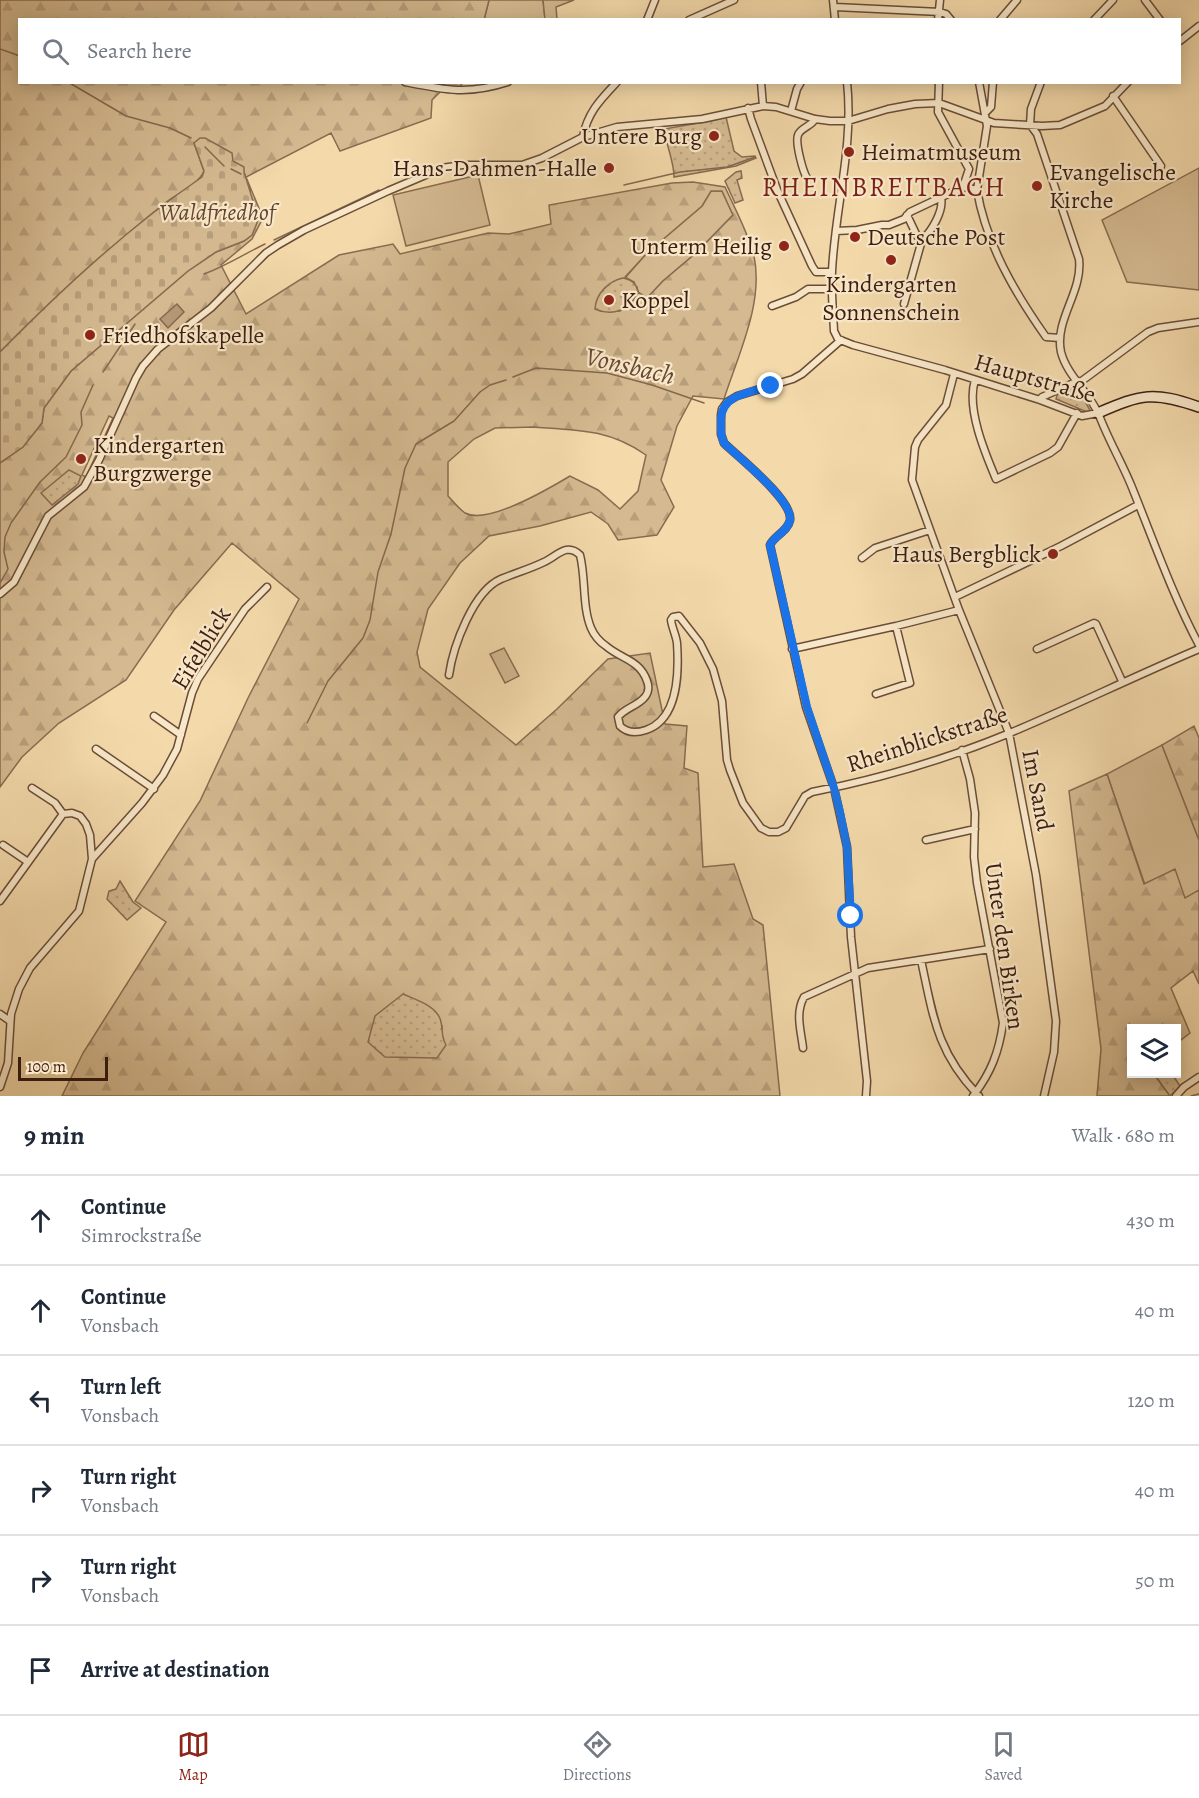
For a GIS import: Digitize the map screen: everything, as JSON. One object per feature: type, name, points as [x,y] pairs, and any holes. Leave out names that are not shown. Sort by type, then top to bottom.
[{"type":"street","points":[[648,18],[655,0]]},
{"type":"street","points":[[693,18],[734,0]]},
{"type":"street","points":[[833,0],[835,18]]},
{"type":"street","points":[[938,18],[940,0]]},
{"type":"street","points":[[1002,18],[1017,0]]},
{"type":"street","points":[[1096,18],[1113,0]]},
{"type":"street","points":[[1145,0],[1158,18]]},
{"type":"street","points":[[835,8],[940,12],[949,18]]},
{"type":"street","points":[[1181,40],[1199,26]]},
{"type":"street","points":[[415,84],[450,91],[485,90],[502,84]]},
{"type":"street","points":[[583,137],[590,115],[599,100],[615,84]]},
{"type":"street","points":[[760,84],[763,106]]},
{"type":"street","points":[[791,111],[800,84]]},
{"type":"street","points":[[848,84],[848,121],[832,272],[834,331],[841,340],[793,379],[731,399],[722,409],[721,434],[724,443],[775,491],[790,519],[770,545],[792,650],[807,707],[834,788],[847,847],[851,937],[867,1081],[866,1096]]},
{"type":"street","points":[[939,84],[939,112],[969,169],[963,188]]},
{"type":"street","points":[[979,84],[986,121],[977,190],[992,239],[1018,296],[1046,337],[1060,339]]},
{"type":"street","points":[[985,113],[991,107],[993,84]]},
{"type":"street","points":[[1040,84],[1031,109],[1030,125],[1037,134],[1079,259],[1079,278],[1060,339],[1065,363],[1098,412],[1137,397],[1161,397],[1199,407]]},
{"type":"street","points":[[0,594],[14,582],[48,516],[84,487],[143,366],[158,349],[211,308],[267,253],[304,230],[388,191],[442,168],[462,165],[522,165],[542,158],[583,137],[617,128],[702,119],[763,106],[776,107],[830,122],[848,121],[915,104],[939,103],[986,121],[1060,125],[1105,106],[1126,84]]},
{"type":"street","points":[[1113,96],[1161,166]]},
{"type":"street","points":[[748,108],[750,119],[782,201],[813,269],[819,273],[832,272]]},
{"type":"street","points":[[807,178],[797,136],[815,119]]},
{"type":"street","points":[[836,231],[889,225],[963,188],[977,190]]},
{"type":"street","points":[[904,304],[922,240],[928,234],[943,204],[941,198]]},
{"type":"street","points":[[907,215],[917,236],[922,240]]},
{"type":"street","points":[[772,306],[796,297],[808,289],[832,289]]},
{"type":"street","points":[[1040,400],[1042,397],[1078,382],[1148,332],[1199,322]]},
{"type":"street","name":"Hauptstraße","points":[[841,340],[1087,416],[1098,412],[1199,647]]},
{"type":"street","name":"Im Sand","points":[[954,374],[946,405],[915,447],[912,480],[959,609],[1009,733],[1036,875],[1056,1021],[1054,1052],[1044,1096]]},
{"type":"street","points":[[975,380],[972,396],[985,452],[996,479],[1058,447],[1077,413]]},
{"type":"street","points":[[955,597],[1061,546],[1138,505]]},
{"type":"street","points":[[862,558],[875,549],[930,530]]},
{"type":"street","name":"Rheinblickstraße","points":[[450,675],[454,650],[466,622],[490,586],[500,579],[545,562],[567,548],[573,549],[580,555],[584,568],[585,599],[591,628],[606,646],[638,665],[645,673],[649,684],[644,698],[618,717],[618,723],[623,730],[645,731],[661,722],[669,712],[676,686],[677,653],[671,620],[679,616],[700,643],[713,669],[722,701],[730,770],[743,802],[761,828],[769,832],[778,832],[786,828],[805,796],[812,792],[877,778],[1009,733],[1199,647]]},
{"type":"street","name":"Eifelblick","points":[[92,860],[154,789],[177,749],[198,679],[245,609],[267,587]]},
{"type":"street","points":[[792,650],[959,609]]},
{"type":"street","points":[[1037,649],[1094,623],[1122,681]]},
{"type":"street","points":[[876,694],[910,683],[896,626]]},
{"type":"street","points":[[154,716],[181,735]]},
{"type":"street","points":[[96,749],[154,789]]},
{"type":"street","name":"Unter den Birken","points":[[962,750],[970,779],[977,883],[1003,1023],[1000,1046],[976,1095]]},
{"type":"street","points":[[32,788],[55,803],[63,814]]},
{"type":"street","points":[[0,901],[63,814],[72,813],[80,816],[90,834],[92,860],[79,911],[30,968],[12,1006],[8,1064],[0,1087]]},
{"type":"street","name":"Unter den Birken","points":[[926,840],[975,829]]},
{"type":"street","points":[[3,844],[28,862]]},
{"type":"street","points":[[803,1048],[799,1005],[804,997],[868,968],[990,949]]},
{"type":"street","points":[[921,960],[938,1036],[954,1066],[976,1095]]},
{"type":"street","points":[[0,1014],[10,1021]]},
{"type":"street","points":[[1176,1096],[1184,1087],[1199,1077]]},
{"type":"green space","points":[[0,0],[489,0],[484,18],[18,18],[18,84],[462,84],[460,88],[443,89],[432,100],[431,118],[340,151],[331,133],[246,177],[263,218],[252,239],[221,265],[246,314],[339,255],[393,244],[400,254],[488,233],[509,234],[551,224],[549,205],[672,183],[693,182],[725,187],[745,229],[754,256],[756,292],[753,310],[724,399],[693,396],[677,426],[661,480],[674,507],[657,535],[618,540],[608,524],[591,512],[540,526],[489,536],[460,563],[428,609],[417,652],[420,667],[516,745],[608,659],[650,653],[665,724],[687,726],[684,768],[698,773],[703,867],[734,864],[753,919],[763,925],[780,1096],[62,1096],[83,1053],[166,922],[135,901],[200,801],[248,698],[299,599],[232,543],[174,610],[126,680],[59,723],[22,757],[0,787],[0,463],[23,447],[42,423],[44,408],[71,371],[188,271],[216,252],[244,241],[252,235],[250,191],[244,172],[194,143],[204,171],[201,176],[143,220],[60,294],[0,352]],"holes":[[[711,191],[722,191],[733,215],[647,298],[638,292],[620,311],[601,311],[634,282],[625,277],[647,253],[702,206]],[[109,416],[113,418],[86,477],[82,475]],[[495,428],[564,429],[592,432],[619,440],[646,455],[638,491],[620,509],[598,490],[570,476],[503,510],[488,514],[465,513],[448,496],[448,462],[474,439]],[[375,1016],[442,1026],[442,1037]]]},
{"type":"green space","points":[[489,0],[543,0],[545,18],[484,18]]},
{"type":"green space","points":[[543,0],[574,0],[556,7],[557,18],[545,18]]},
{"type":"green space","points":[[726,117],[734,151],[742,157],[755,156],[756,158],[736,166],[674,177],[664,129]]},
{"type":"green space","name":"Waldfriedhof","points":[[200,138],[205,138],[232,153],[233,161],[244,167],[257,214],[257,223],[252,235],[244,241],[216,252],[188,271],[71,371],[44,408],[42,423],[23,447],[0,463],[0,352],[97,260],[148,217],[202,177],[204,171],[194,143]]},
{"type":"green space","points":[[1199,168],[1199,290],[1127,282],[1102,220]]},
{"type":"green space","points":[[741,171],[742,178],[737,180],[743,200],[735,203],[725,181],[736,172]]},
{"type":"green space","points":[[478,175],[490,225],[406,246],[393,195]]},
{"type":"green space","points":[[711,191],[722,191],[733,215],[647,298],[625,278],[647,253],[702,206]]},
{"type":"green space","points":[[623,278],[633,282],[636,286],[638,292],[635,298],[626,307],[614,312],[595,309],[604,289]]},
{"type":"green space","points":[[1076,386],[1090,410],[1087,412],[1056,399],[1057,395]]},
{"type":"green space","points":[[69,470],[81,476],[78,484],[52,505],[41,493]]},
{"type":"green space","points":[[504,648],[519,676],[505,683],[490,654]]},
{"type":"green space","points":[[1194,726],[1199,738],[1199,840],[1162,745]]},
{"type":"green space","points":[[1162,745],[1199,840],[1199,890],[1186,899],[1145,885],[1107,774]]},
{"type":"green space","points":[[1107,774],[1144,884],[1175,869],[1185,898],[1199,890],[1199,984],[1193,971],[1171,988],[1190,1033],[1181,1040],[1181,1024],[1127,1024],[1127,1078],[1157,1078],[1170,1096],[1097,1096],[1101,1049],[1069,791]]},
{"type":"green space","points":[[120,881],[133,902],[141,908],[127,920],[107,899],[109,891],[116,889]]},
{"type":"green space","points":[[403,994],[426,1004],[439,1016],[446,1045],[437,1058],[385,1057],[368,1042],[375,1016]]},
{"type":"green space","points":[[1157,1078],[1175,1078],[1180,1086],[1170,1096]]},
{"type":"shaded area","points":[[177,304],[184,312],[168,328],[160,319]]},
{"type":"waterway","points":[[0,49],[18,55]]},
{"type":"waterway","points":[[71,84],[126,116],[170,128],[191,138]]},
{"type":"waterway","points":[[205,147],[224,166]]},
{"type":"waterway","points":[[624,185],[680,172],[727,167],[755,157]]},
{"type":"waterway","points":[[231,169],[241,174]]},
{"type":"waterway","points":[[274,240],[379,190]]},
{"type":"waterway","points":[[204,274],[265,244]]},
{"type":"waterway","points":[[103,372],[135,324]]},
{"type":"waterway","name":"Vonsbach","points":[[513,377],[536,368],[607,373],[652,385],[704,403]]},
{"type":"waterway","points":[[307,723],[328,681],[363,638],[370,620],[378,572],[391,534],[405,468],[416,444],[454,421],[480,392],[490,385],[506,380]]},
{"type":"waterway","points":[[0,583],[8,569],[4,552],[5,537],[11,523],[40,482],[66,457],[82,425],[81,412],[93,385]]},
{"type":"waterway","points":[[1191,1096],[1199,1094]]},
{"type":"place","name":"Untere Burg","points":[[714,136]]},
{"type":"place","name":"Heimatmuseum","points":[[849,152]]},
{"type":"place","name":"Hans-Dahmen-Halle","points":[[609,168]]},
{"type":"place","name":"Evangelische Kirche","points":[[1037,186]]},
{"type":"place","name":"Deutsche Post","points":[[855,237]]},
{"type":"place","name":"Unterm Heilig","points":[[784,246]]},
{"type":"place","name":"Kindergarten Sonnenschein","points":[[891,260]]},
{"type":"place","name":"Koppel","points":[[609,300]]},
{"type":"place","name":"Friedhofskapelle","points":[[90,335]]},
{"type":"place","name":"Kindergarten Burgzwerge","points":[[81,459]]},
{"type":"place","name":"Haus Bergblick","points":[[1053,554]]},
{"type":"district","name":"RHEINBREITBACH","points":[[884,187]]},
{"type":"route","points":[[771,386],[736,396],[724,404],[721,415],[721,434],[724,443],[775,491],[790,519],[770,545],[792,650],[807,707],[840,812],[847,847],[851,916]]}]
